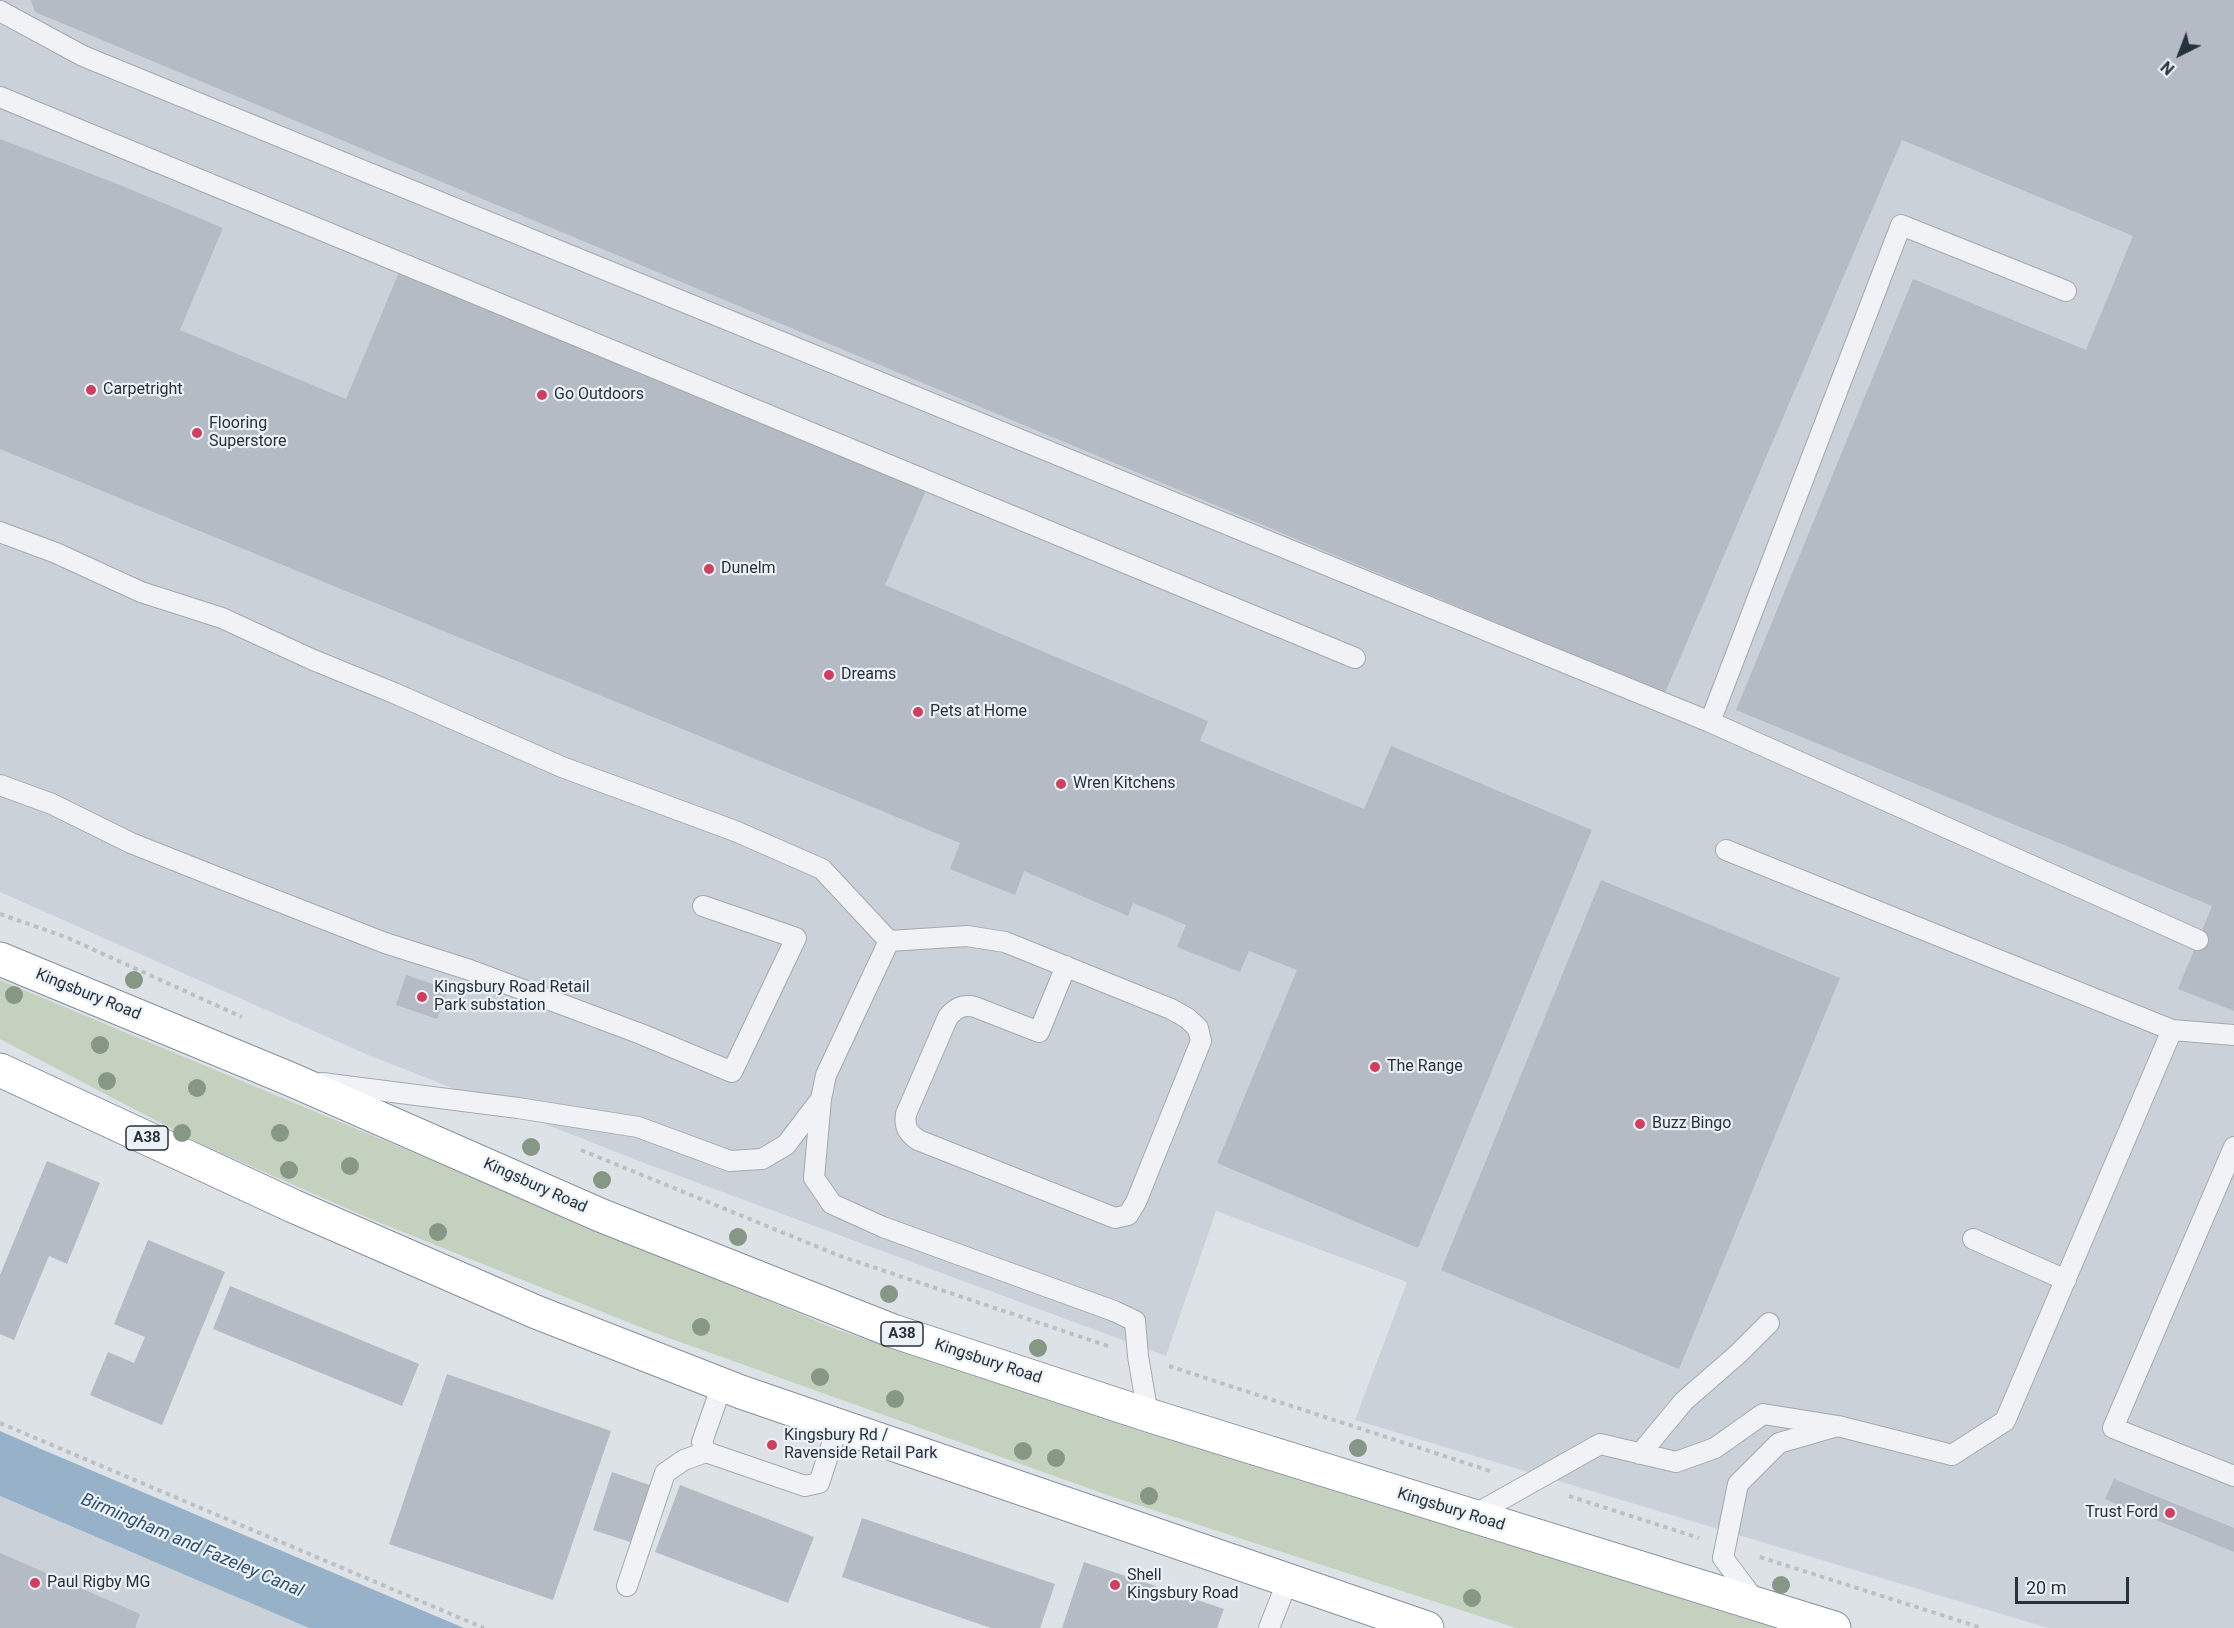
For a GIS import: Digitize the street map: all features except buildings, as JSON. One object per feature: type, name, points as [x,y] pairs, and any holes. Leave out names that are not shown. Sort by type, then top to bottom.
[{"type":"highway","name":"Kingsbury Road","points":[[0,959],[290,1078],[600,1215],[882,1326],[1149,1415],[1834,1628]]},
{"type":"highway","name":"A38","points":[[0,1070],[293,1206],[536,1312],[722,1385],[1427,1628]]},
{"type":"lane","points":[[0,11],[82,56],[1710,722],[2198,940]]},
{"type":"lane","points":[[0,97],[1355,658]]},
{"type":"lane","points":[[1710,722],[1901,225],[2066,291]]},
{"type":"lane","points":[[0,532],[57,553],[141,592],[222,618],[311,659],[562,767],[735,831],[822,869],[889,941]]},
{"type":"lane","points":[[0,785],[52,804],[131,843],[219,878],[386,943],[470,970],[641,1034],[732,1072],[796,938],[703,906]]},
{"type":"lane","points":[[1726,850],[2172,1030],[2234,1035]]},
{"type":"lane","points":[[889,941],[968,936],[1005,942],[1066,966],[1171,1009],[1187,1018],[1198,1028],[1201,1041],[1136,1202],[1128,1215],[1115,1218],[918,1140],[909,1133],[905,1123],[906,1114],[948,1017],[955,1009],[965,1004],[1040,1032],[1066,966]]},
{"type":"lane","points":[[889,941],[826,1075],[820,1099],[814,1178],[832,1204],[883,1227],[1114,1311],[1135,1321],[1138,1356],[1149,1415]]},
{"type":"lane","points":[[1472,1516],[1600,1444],[1676,1462],[1715,1448],[1763,1414],[1838,1426],[1952,1455],[2005,1421],[2172,1030]]},
{"type":"lane","points":[[290,1078],[518,1108],[638,1128],[730,1161],[762,1159],[786,1145],[820,1099]]},
{"type":"lane","points":[[2234,1147],[2113,1428],[2234,1476]]},
{"type":"lane","points":[[1973,1239],[2066,1280]]},
{"type":"lane","points":[[1640,1454],[1684,1401],[1769,1323]]},
{"type":"lane","points":[[705,1452],[702,1442],[722,1385]]},
{"type":"lane","points":[[627,1586],[665,1473],[684,1460],[705,1452],[805,1486],[819,1483],[838,1426]]},
{"type":"lane","points":[[1758,1605],[1723,1558],[1738,1484],[1779,1443],[1838,1426]]},
{"type":"lane","points":[[1269,1628],[1288,1580]]},
{"type":"path","points":[[0,1423],[484,1628]]},
{"type":"shaded area","points":[[0,0],[2234,0],[2234,1628],[2048,1628],[1355,1420],[1407,1282],[1216,1211],[1166,1356],[647,1164],[368,1055],[0,892]]},
{"type":"shaded area","points":[[0,1496],[74,1528],[309,1628],[0,1628]]},
{"type":"green space","points":[[0,980],[838,1330],[1123,1424],[1774,1628],[1516,1628],[1110,1496],[655,1333],[373,1220],[203,1145],[0,1039]]},
{"type":"water","name":"Birmingham and Fazeley Canal","points":[[0,1431],[464,1628],[309,1628],[0,1496]]},
{"type":"place","name":"Carpetright","points":[[91,390]]},
{"type":"place","name":"Go Outdoors","points":[[542,395]]},
{"type":"place","name":"Flooring Superstore","points":[[197,433]]},
{"type":"place","name":"Dunelm","points":[[709,569]]},
{"type":"place","name":"Dreams","points":[[829,675]]},
{"type":"place","name":"Pets at Home","points":[[918,712]]},
{"type":"place","name":"Wren Kitchens","points":[[1061,784]]},
{"type":"place","name":"Kingsbury Road Retail Park substation","points":[[422,997]]},
{"type":"place","name":"The Range","points":[[1375,1067]]},
{"type":"place","name":"Buzz Bingo","points":[[1640,1124]]},
{"type":"place","name":"Kingsbury Rd / Ravenside Retail Park","points":[[772,1445]]},
{"type":"place","name":"Trust Ford","points":[[2170,1513]]},
{"type":"place","name":"Paul Rigby MG","points":[[35,1583]]},
{"type":"place","name":"Shell Kingsbury Road","points":[[1115,1585]]}]
